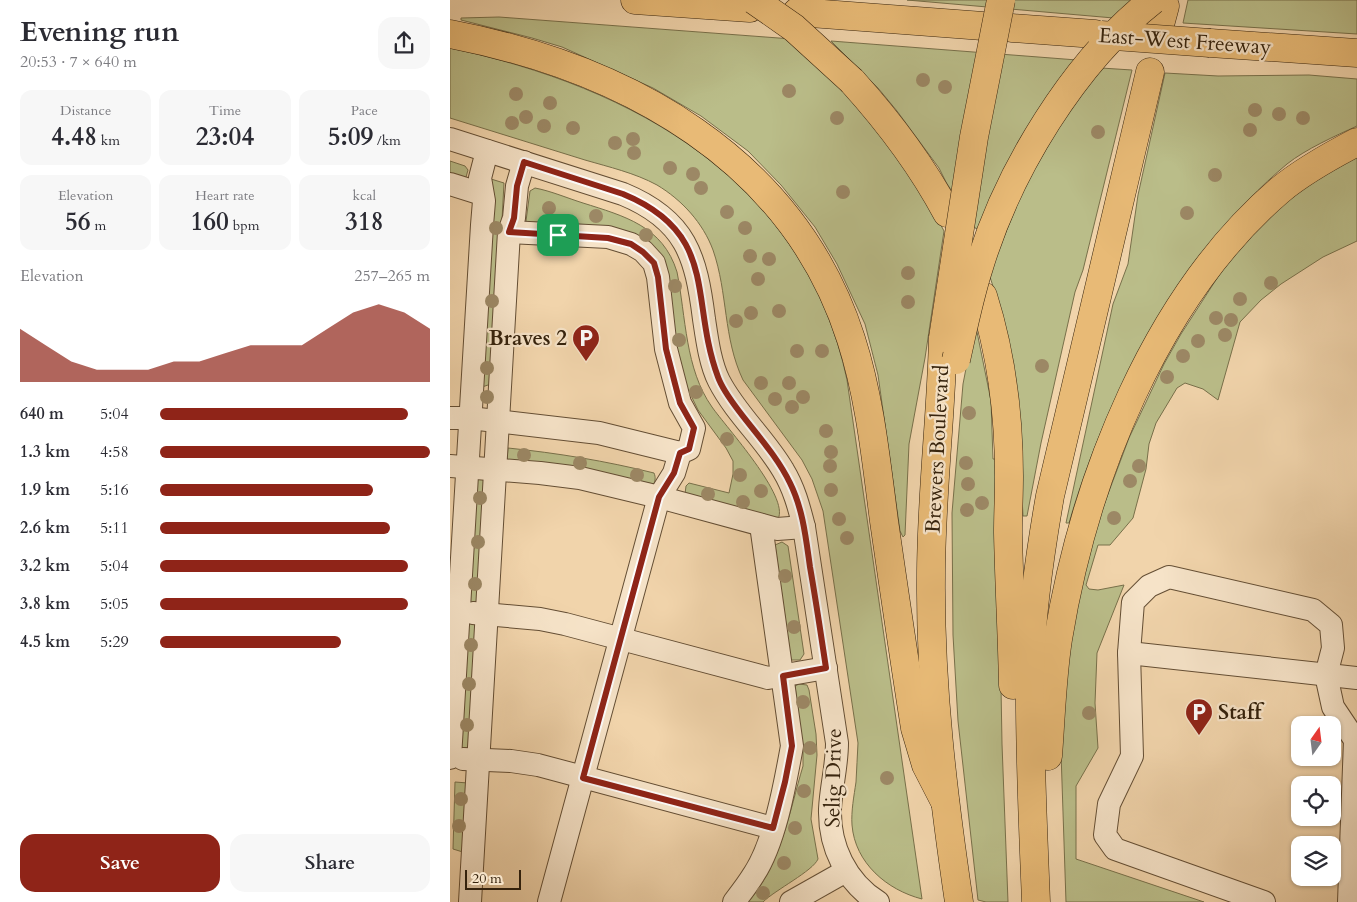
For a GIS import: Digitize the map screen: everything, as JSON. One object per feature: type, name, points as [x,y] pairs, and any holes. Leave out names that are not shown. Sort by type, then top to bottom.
[{"type":"highway","points":[[635,0],[752,4],[794,28],[852,81],[876,108],[917,161],[947,213]]},
{"type":"highway","name":"Brewers Boulevard","points":[[958,899],[936,717],[931,631],[930,575],[935,458],[968,175],[1001,0]]},
{"type":"highway","points":[[949,349],[1002,205],[1030,150],[1062,100],[1115,33],[1160,9]]},
{"type":"highway","points":[[796,12],[983,26]]},
{"type":"highway","name":"East-West Freeway","points":[[1012,28],[1357,54]]},
{"type":"highway","points":[[450,34],[506,47],[579,70],[648,102],[680,120],[739,165],[791,222],[811,252],[829,282],[859,367],[874,444],[915,728],[926,765],[945,802]]},
{"type":"highway","points":[[1036,902],[1030,669],[1035,597],[1042,546],[1050,496],[1150,72]]},
{"type":"highway","points":[[1034,829],[1048,759],[1054,668],[1064,609],[1093,495],[1126,409],[1157,347],[1195,284],[1235,235],[1281,190],[1306,172],[1357,142]]},
{"type":"highway","points":[[983,296],[994,335],[1004,394],[1009,475],[1008,531],[1015,759],[1034,829]]},
{"type":"street","name":"Selig Drive","points":[[450,139],[623,194],[639,201],[662,215],[679,234],[692,256],[698,274],[706,335],[718,379],[726,394],[783,470],[797,500],[804,527],[837,744],[837,762],[830,807],[832,835],[846,870],[857,885],[878,902]]},
{"type":"street","points":[[487,151],[480,178],[482,225],[460,418],[450,758],[511,761],[538,765],[773,828]]},
{"type":"street","points":[[470,902],[509,232],[514,218],[517,186],[524,162]]},
{"type":"street","points":[[450,184],[482,194]]},
{"type":"street","points":[[460,418],[599,432],[680,453],[689,449],[694,428],[680,403],[666,349],[658,277],[654,263],[631,244],[608,238],[509,232]]},
{"type":"street","points":[[549,902],[659,497],[674,473],[680,453]]},
{"type":"street","points":[[459,466],[580,478],[659,497],[778,530],[804,527]]},
{"type":"street","points":[[734,902],[755,874],[766,851],[785,782],[792,746],[761,525]]},
{"type":"street","points":[[1264,902],[1115,849],[1105,835],[1110,804],[1132,756],[1129,653],[1133,602],[1148,586],[1169,577],[1313,610],[1331,625],[1333,648],[1326,675],[1333,707],[1355,740],[1348,902]]},
{"type":"street","points":[[455,611],[540,619],[621,638],[768,678],[826,668]]},
{"type":"street","points":[[1129,653],[1357,678]]},
{"type":"street","points":[[791,902],[846,870]]},
{"type":"green space","points":[[907,0],[1153,0],[1148,21]]},
{"type":"green space","points":[[1188,0],[1357,0],[1357,34],[1183,23]]},
{"type":"green space","points":[[499,17],[792,39],[846,91],[922,190],[944,231],[925,358],[909,444],[905,535],[903,537],[900,531],[878,375],[865,324],[837,264],[815,227],[781,185],[748,151],[701,116],[653,88],[562,47],[461,20],[461,18]]},
{"type":"green space","points":[[831,41],[1077,60],[979,229],[975,228],[939,168],[897,111],[878,88]]},
{"type":"green space","points":[[450,48],[518,65],[584,88],[645,118],[702,154],[751,198],[793,250],[825,310],[847,380],[922,899],[909,895],[885,882],[866,863],[854,839],[852,814],[858,743],[823,511],[812,479],[802,460],[743,380],[732,348],[718,266],[709,240],[691,213],[683,205],[666,191],[649,181],[450,118]]},
{"type":"green space","points":[[1101,68],[1132,70],[1083,270],[1075,292],[1041,443],[1027,516],[1023,516],[1018,422],[1010,359],[1004,320],[989,274],[1024,187],[1062,122]]},
{"type":"green space","points":[[1165,73],[1218,76],[1309,75],[1357,79],[1357,126],[1330,138],[1287,164],[1249,200],[1214,239],[1181,282],[1152,328],[1127,375],[1104,424],[1069,523],[1066,523],[1113,304],[1128,264],[1138,195]]},
{"type":"green space","points":[[1357,155],[1357,241],[1323,257],[1281,284],[1261,300],[1240,322],[1218,400],[1203,389],[1185,383],[1177,388],[1156,423],[1149,444],[1146,469],[1133,518],[1110,545],[1098,545],[1086,585],[1089,589],[1098,590],[1124,585],[1097,653],[1095,703],[1098,748],[1076,786],[1076,859],[1204,902],[1066,902],[1060,722],[1077,597],[1096,526],[1129,438],[1164,364],[1181,334],[1223,269],[1243,244],[1289,197]]},
{"type":"green space","points":[[450,161],[465,166],[468,170],[464,179],[450,176]]},
{"type":"green space","points":[[491,179],[504,183],[493,388],[488,385],[482,387]]},
{"type":"green space","points":[[535,188],[627,218],[652,233],[671,256],[677,272],[691,359],[696,376],[712,407],[766,479],[775,495],[779,509],[778,519],[685,494],[686,486],[689,483],[729,493],[733,474],[733,461],[726,448],[698,410],[684,381],[656,259],[528,225],[526,221],[530,191]]},
{"type":"green space","points":[[975,322],[991,401],[993,459],[997,459],[1002,744],[1008,902],[978,900],[958,721],[953,635],[952,513],[963,384]]},
{"type":"green space","points":[[508,448],[581,458],[654,473],[655,481],[654,484],[507,460]]},
{"type":"green space","points":[[475,479],[485,479],[481,601],[469,603]]},
{"type":"green space","points":[[782,542],[788,546],[804,654],[800,660],[791,660],[775,545]]},
{"type":"green space","points":[[468,623],[478,624],[470,748],[461,748]]},
{"type":"green space","points":[[799,684],[807,685],[809,690],[816,734],[817,755],[811,819],[818,859],[802,875],[763,902],[748,902],[769,871],[776,855],[803,766],[795,686]]},
{"type":"green space","points":[[455,782],[468,783],[466,853],[453,849]]},
{"type":"place","name":"Braves 2","points":[[586,362]]},
{"type":"place","name":"Staff","points":[[1199,736]]},
{"type":"route","points":[[524,162],[623,194],[650,206],[670,223],[686,244],[700,282],[706,335],[718,379],[726,394],[783,470],[797,500],[804,527],[826,668],[783,676],[792,746],[773,828],[583,778],[659,497],[674,473],[680,453],[689,449],[694,428],[680,403],[666,349],[658,277],[654,263],[631,244],[608,238],[558,235],[509,232],[514,218],[517,186],[524,162]]}]
